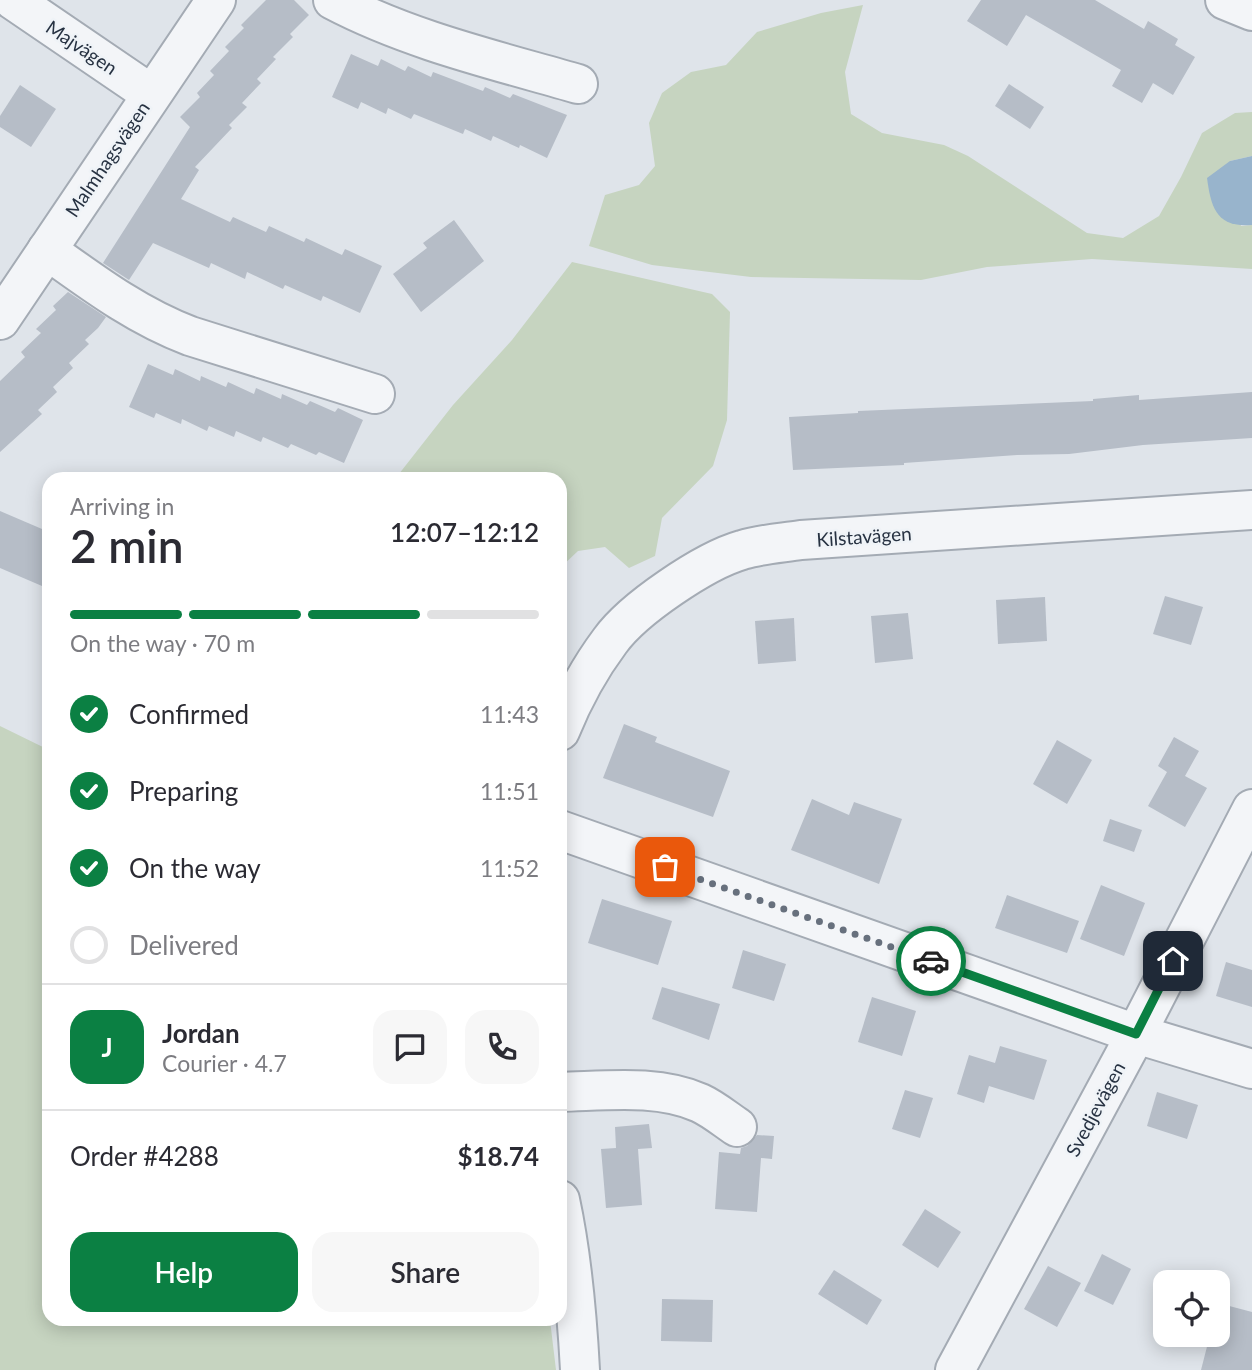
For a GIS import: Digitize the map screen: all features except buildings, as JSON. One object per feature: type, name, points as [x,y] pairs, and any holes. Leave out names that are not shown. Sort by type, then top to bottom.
[{"type":"street","name":"Majvägen","points":[[13,0],[151,94]]},
{"type":"street","name":"Malmhagsvägen","points":[[0,320],[216,0]]},
{"type":"street","points":[[333,0],[370,20],[405,32],[578,84]]},
{"type":"street","points":[[1225,0],[1252,11]]},
{"type":"street","points":[[47,250],[116,299],[161,325],[190,337],[375,394]]},
{"type":"street","name":"Kilstavägen","points":[[567,715],[577,691],[611,639],[650,603],[678,583],[698,570],[742,550],[801,540],[1252,510]]},
{"type":"street","name":"Svedjevägen","points":[[955,1370],[1136,1034],[1252,809]]},
{"type":"street","points":[[567,832],[1136,1034],[1252,1069]]},
{"type":"street","points":[[567,1093],[632,1090],[675,1095],[701,1103],[737,1127]]},
{"type":"street","points":[[567,1243],[574,1286],[580,1370]]},
{"type":"green space","points":[[863,5],[845,72],[851,114],[882,133],[944,145],[968,156],[1087,233],[1123,238],[1159,216],[1202,133],[1235,113],[1252,112],[1252,156],[1230,161],[1241,226],[1252,225],[1252,269],[1092,259],[987,267],[921,280],[751,277],[652,265],[589,246],[605,195],[639,185],[655,166],[649,123],[662,93],[691,72],[726,65],[757,32],[821,13]]},
{"type":"green space","points":[[572,262],[712,294],[730,312],[727,420],[713,466],[662,518],[655,556],[629,568],[605,547],[578,551],[567,561],[567,472],[400,472],[453,405],[512,340]]},
{"type":"green space","points":[[0,726],[42,747],[42,1326],[551,1326],[556,1370],[0,1370]]},
{"type":"water","points":[[1252,156],[1252,225],[1230,223],[1218,214],[1207,178],[1230,161]]},
{"type":"way so far","points":[[665,867],[931,961]]},
{"type":"route","points":[[931,961],[1136,1034],[1173,961]]}]
